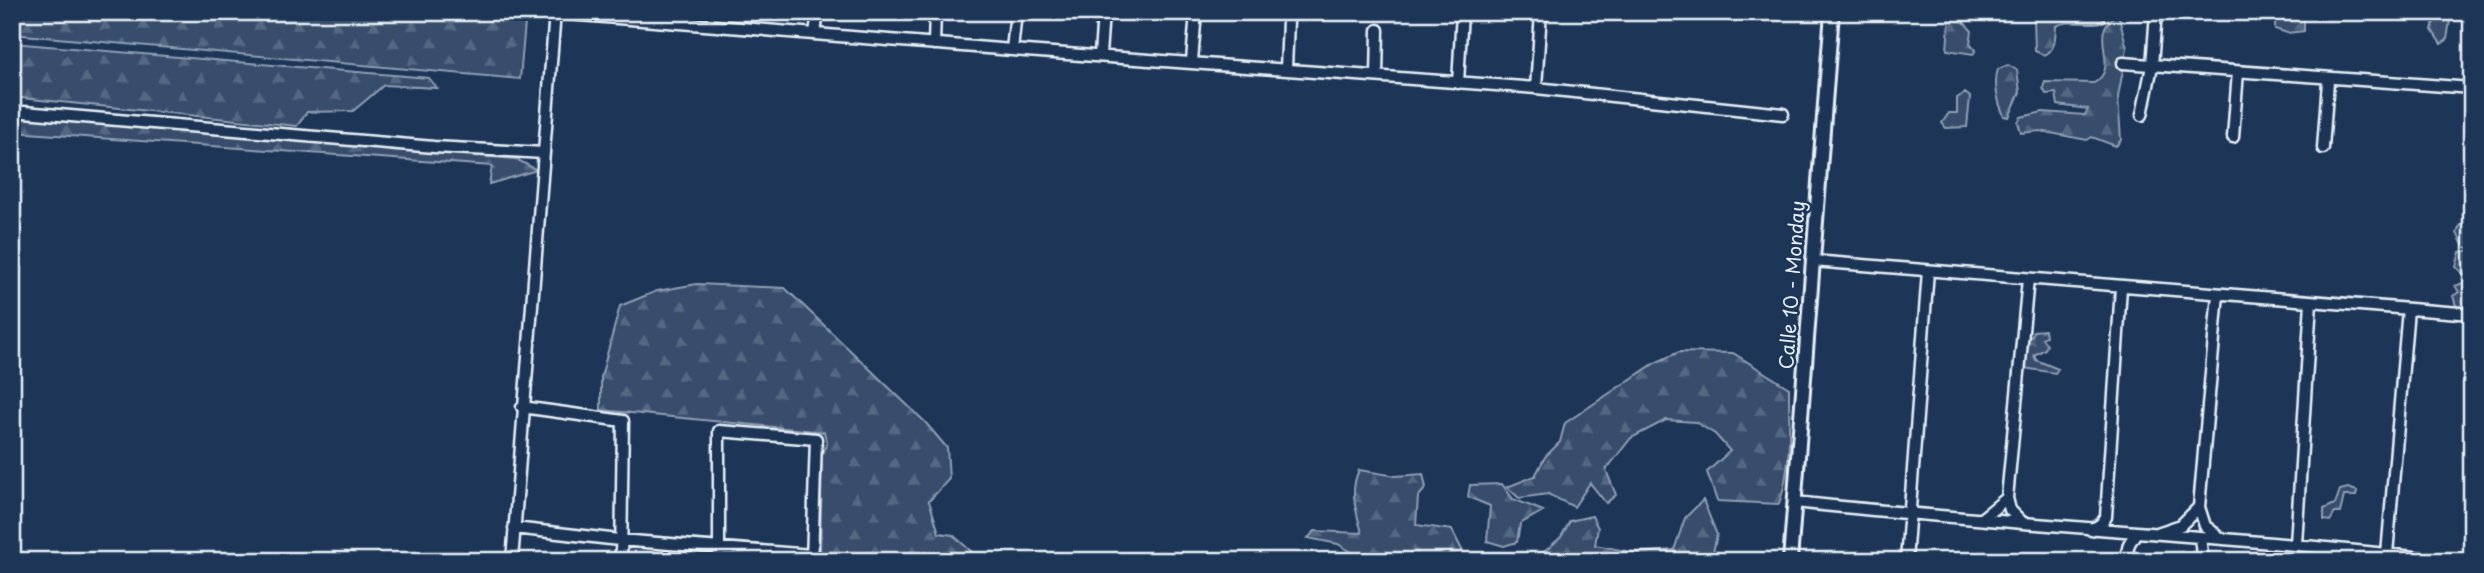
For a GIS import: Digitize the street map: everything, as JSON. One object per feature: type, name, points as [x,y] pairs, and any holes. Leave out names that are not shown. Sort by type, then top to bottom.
[{"type":"street","points":[[513,561],[555,12],[933,44],[1536,88],[1783,114]]},
{"type":"street","points":[[700,24],[701,12]]},
{"type":"street","points":[[816,34],[818,12]]},
{"type":"street","points":[[933,44],[935,12]]},
{"type":"street","points":[[1012,50],[1016,12]]},
{"type":"street","points":[[1100,55],[1103,12]]},
{"type":"street","points":[[1192,61],[1196,12]]},
{"type":"street","points":[[1458,83],[1462,12]]},
{"type":"street","points":[[1536,88],[1541,12]]},
{"type":"street","name":"Calle 10 - Monday","points":[[1790,561],[1832,12]]},
{"type":"street","points":[[2141,115],[2152,66],[2156,12]]},
{"type":"street","points":[[1286,68],[1288,20]]},
{"type":"street","points":[[1377,76],[1378,30]]},
{"type":"street","points":[[2123,64],[2472,88]]},
{"type":"street","points":[[2233,137],[2238,72]]},
{"type":"street","points":[[2323,148],[2328,80]]},
{"type":"street","points":[[12,111],[434,147],[544,153]]},
{"type":"street","points":[[1813,261],[2472,314]]},
{"type":"street","points":[[1906,561],[1928,271]]},
{"type":"street","points":[[2024,523],[2010,510],[2007,498],[2028,279]]},
{"type":"street","points":[[2091,530],[2106,517],[2121,287]]},
{"type":"street","points":[[2218,294],[2199,507],[2205,526],[2223,540]]},
{"type":"street","points":[[2296,544],[2311,302]]},
{"type":"street","points":[[2387,554],[2408,309]]},
{"type":"street","points":[[523,407],[624,421],[619,540],[621,561]]},
{"type":"street","points":[[514,528],[619,540],[720,547],[812,558],[817,439],[719,430],[720,547],[719,561]]},
{"type":"street","points":[[1981,519],[2007,498]]},
{"type":"street","points":[[1795,502],[1910,515],[2135,534],[2296,544],[2448,561]]},
{"type":"street","points":[[2150,535],[2181,525],[2199,507]]},
{"type":"street","points":[[2106,517],[2118,532]]},
{"type":"street","points":[[2125,561],[2135,534]]},
{"type":"street","points":[[2200,538],[2203,561]]},
{"type":"green space","points":[[12,12],[526,12],[520,79],[12,34]]},
{"type":"green space","points":[[1950,12],[1970,12],[1963,21],[1972,31],[1970,43],[1976,50],[1973,54],[1947,50]]},
{"type":"green space","points":[[2040,12],[2099,12],[2105,21],[2056,26],[2053,47],[2044,55],[2035,51],[2034,17]]},
{"type":"green space","points":[[2275,12],[2304,12],[2304,31],[2287,33],[2275,29]]},
{"type":"green space","points":[[2436,12],[2472,12],[2471,39],[2468,37],[2465,20],[2450,20],[2447,40],[2441,44],[2432,30]]},
{"type":"green space","points":[[2118,14],[2127,48],[2118,97],[2121,140],[2116,146],[2092,137],[2087,140],[2040,131],[2021,133],[2018,122],[2021,117],[2043,112],[2085,115],[2088,109],[2058,105],[2056,93],[2046,94],[2043,88],[2045,82],[2094,83],[2102,76],[2105,68],[2104,30],[2108,22]]},
{"type":"green space","points":[[12,43],[429,78],[437,88],[384,85],[353,111],[307,112],[297,126],[12,97]]},
{"type":"green space","points":[[2008,65],[2017,70],[2020,92],[2009,117],[2004,116],[2002,111],[1996,81],[1998,69]]},
{"type":"green space","points":[[1965,93],[1970,97],[1967,127],[1946,128],[1942,123],[1949,113],[1957,113],[1957,98]]},
{"type":"green space","points":[[12,117],[516,159],[537,170],[489,184],[492,166],[14,132]]},
{"type":"green space","points":[[2472,219],[2472,248],[2464,247],[2457,233],[2460,226]]},
{"type":"green space","points":[[2472,250],[2468,266],[2472,267],[2472,276],[2469,279],[2456,267],[2460,252]]},
{"type":"green space","points":[[2472,280],[2472,308],[2456,306],[2453,296],[2459,292],[2455,286]]},
{"type":"green space","points":[[697,284],[785,288],[925,422],[947,448],[949,479],[929,501],[939,533],[953,535],[973,553],[964,561],[820,561],[822,454],[827,443],[824,432],[601,410],[601,377],[620,306],[657,291]]},
{"type":"green space","points":[[2045,330],[2046,336],[2042,338],[2047,345],[2034,355],[2036,360],[2058,369],[2055,373],[2024,368],[2024,339],[2032,336],[2033,331]]},
{"type":"green space","points":[[1679,352],[1733,353],[1789,388],[1788,461],[1779,504],[1717,501],[1707,472],[1730,451],[1715,434],[1695,422],[1666,420],[1631,438],[1606,470],[1616,495],[1606,503],[1590,483],[1574,507],[1548,494],[1519,498],[1507,487],[1535,476],[1545,457],[1560,442],[1565,423],[1655,363]]},
{"type":"green space","points":[[1359,470],[1396,476],[1423,474],[1426,488],[1418,497],[1416,525],[1452,530],[1465,556],[1438,561],[1380,561],[1361,558],[1338,544],[1308,538],[1315,531],[1362,533],[1354,493]]},
{"type":"green space","points":[[1502,484],[1513,499],[1543,511],[1520,524],[1517,542],[1504,546],[1487,541],[1490,506],[1468,497],[1470,485]]},
{"type":"green space","points":[[2348,488],[2357,491],[2356,496],[2344,496],[2340,513],[2335,513],[2330,521],[2324,520],[2324,509],[2335,504],[2340,490]]},
{"type":"green space","points":[[1703,500],[1717,535],[1711,561],[1547,561],[1542,554],[1561,537],[1570,521],[1592,516],[1598,528],[1595,545],[1636,553],[1674,550],[1685,518]]}]
